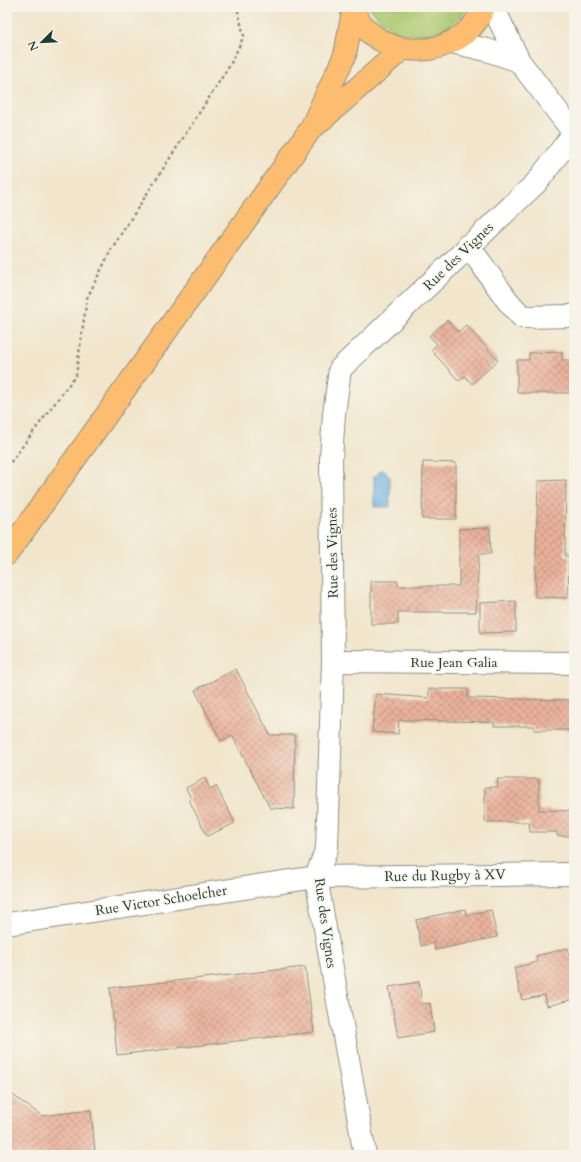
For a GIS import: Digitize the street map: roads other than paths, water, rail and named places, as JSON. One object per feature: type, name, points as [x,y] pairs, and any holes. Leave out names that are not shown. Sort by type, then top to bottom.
[{"type":"main road","points":[[353,9],[366,28],[382,41],[402,49],[419,51],[436,48],[452,42],[468,30],[481,14],[484,7]]},
{"type":"main road","points":[[7,554],[310,130],[345,55],[353,9]]},
{"type":"main road","points":[[310,130],[402,49]]},
{"type":"street","name":"Rue des Vignes","points":[[365,1155],[316,876],[327,848],[333,662],[331,460],[334,414],[340,369],[468,245],[537,182],[574,133],[519,61],[493,7]]},
{"type":"street","points":[[452,42],[487,50],[519,61]]},
{"type":"street","points":[[468,245],[507,300],[522,317],[574,316]]},
{"type":"street","name":"Rue Jean Galia","points":[[333,662],[574,663]]},
{"type":"street","name":"Rue du Rugby à XV","points":[[316,876],[574,874]]},
{"type":"street","name":"Rue Victor Schoelcher","points":[[7,924],[316,876]]},
{"type":"water","points":[[380,470],[386,471],[388,476],[390,476],[390,507],[374,507],[374,476],[377,476]]}]
